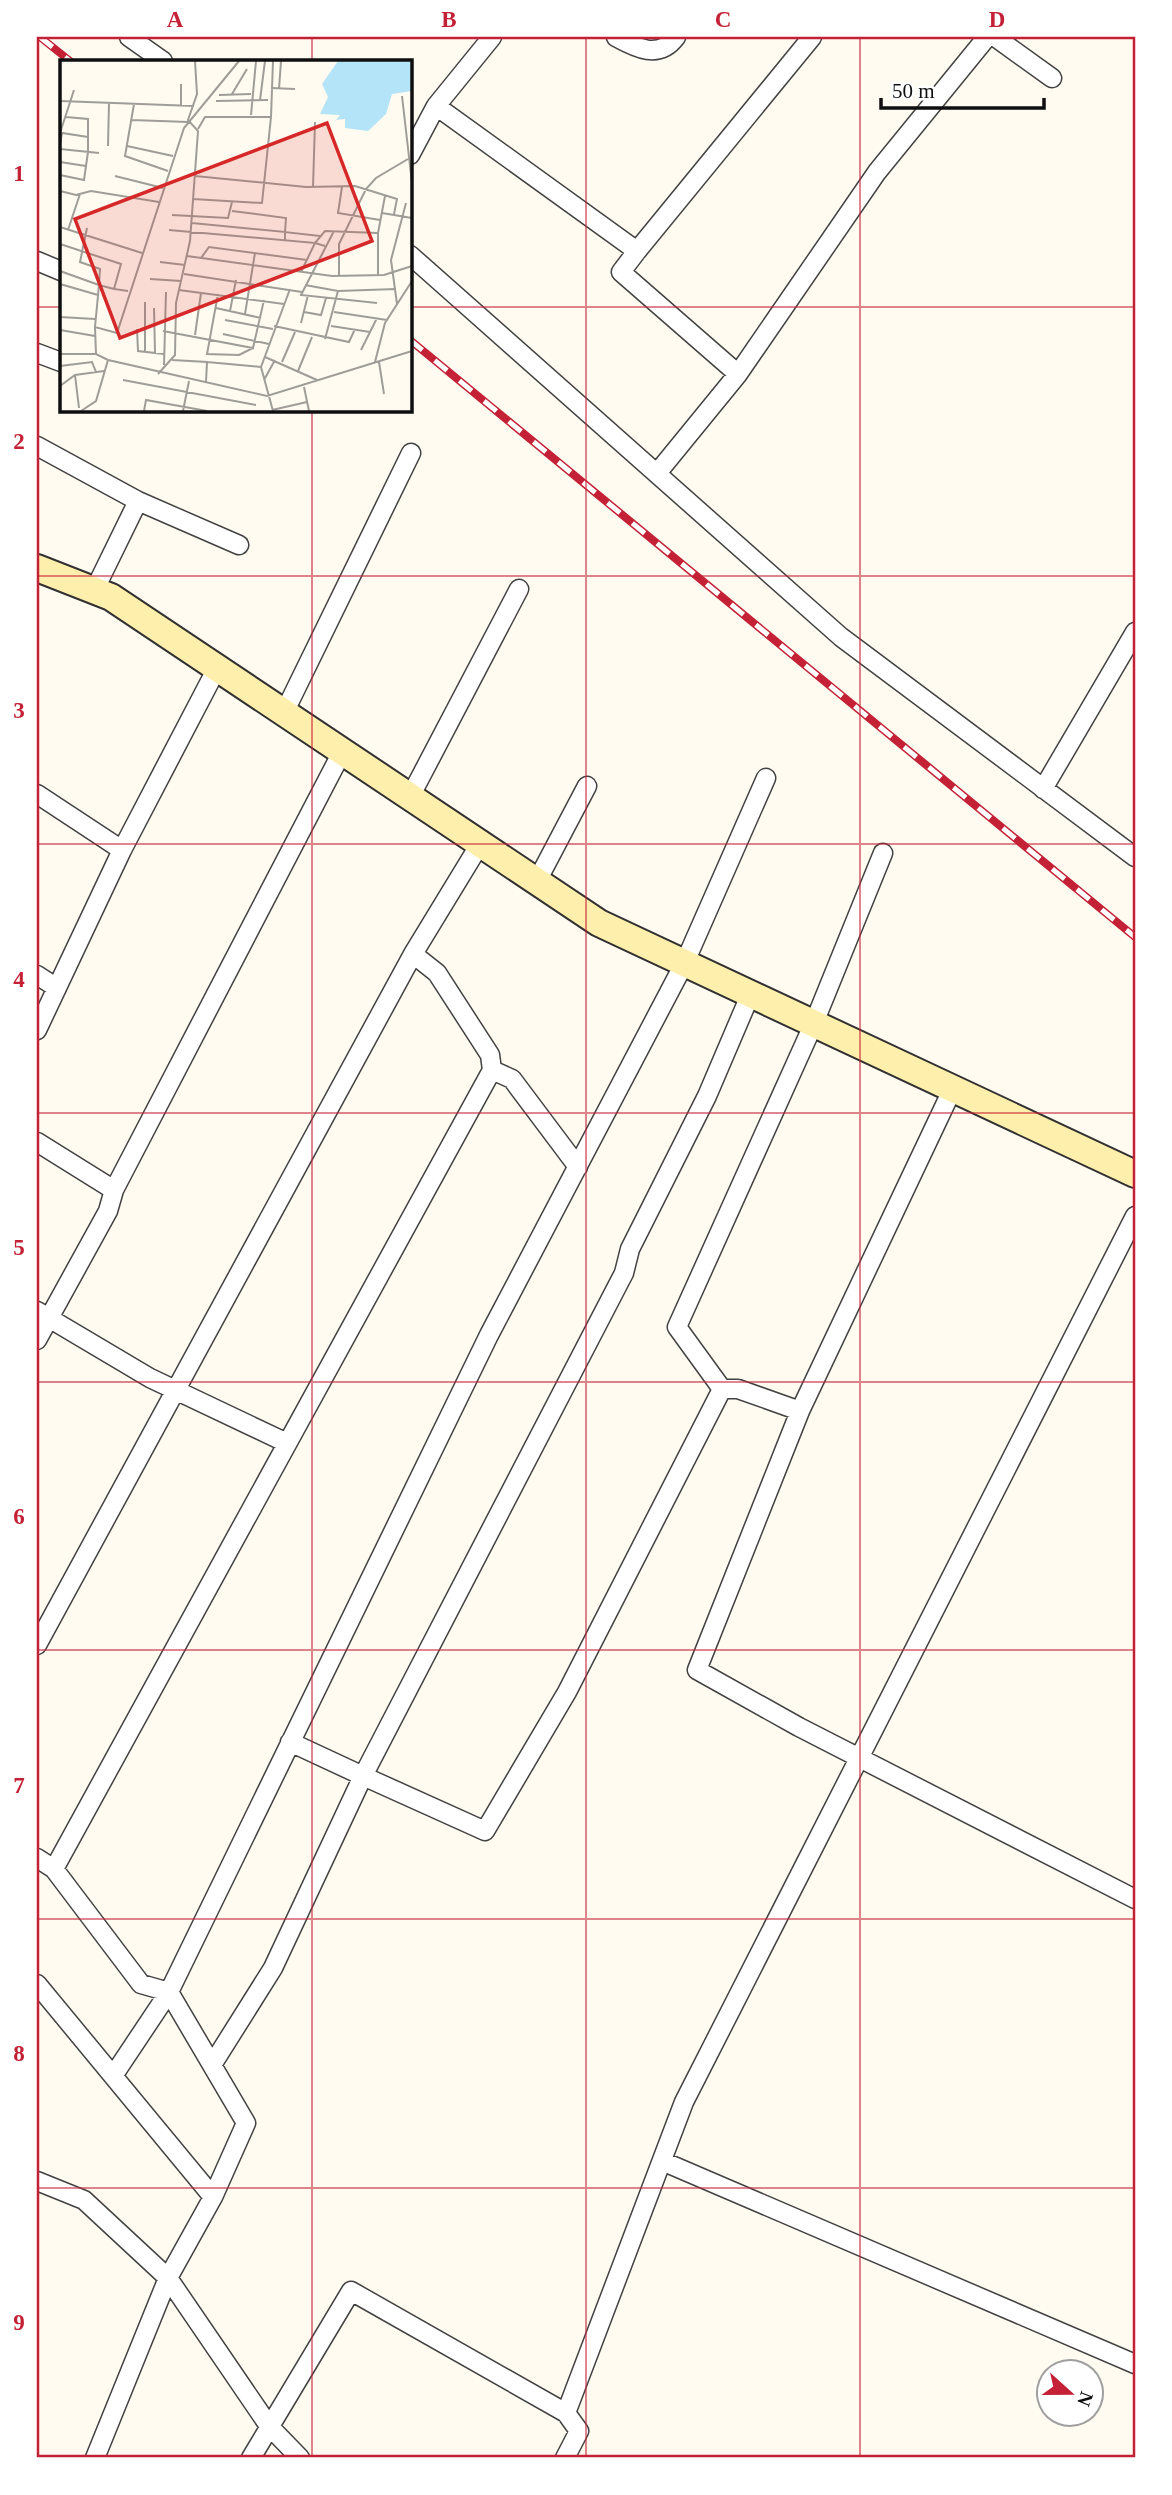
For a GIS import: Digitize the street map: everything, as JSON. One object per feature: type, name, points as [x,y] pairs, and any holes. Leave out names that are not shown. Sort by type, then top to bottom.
[{"type":"street","points":[[129,37],[162,60]]},
{"type":"street","points":[[411,153],[436,106],[492,37]]},
{"type":"street","points":[[615,37],[642,51],[662,49],[676,37]]},
{"type":"street","points":[[738,374],[621,272],[812,37]]},
{"type":"street","points":[[658,472],[738,374],[877,172],[987,37]]},
{"type":"street","points":[[995,37],[1052,78]]},
{"type":"street","points":[[436,106],[637,251]]},
{"type":"street","points":[[411,256],[841,637],[1135,857]]},
{"type":"street","points":[[37,261],[60,271]]},
{"type":"street","points":[[37,353],[60,362]]},
{"type":"street","points":[[37,446],[138,502],[239,545]]},
{"type":"street","points":[[284,713],[411,453]]},
{"type":"street","points":[[94,591],[138,502]]},
{"type":"street","points":[[37,568],[111,597],[599,923],[1135,1174]]},
{"type":"street","points":[[410,797],[519,589]]},
{"type":"street","points":[[1043,789],[1135,632]]},
{"type":"street","points":[[37,1030],[122,850],[217,668]]},
{"type":"street","points":[[37,1340],[43,1315],[108,1211],[114,1190],[342,752]]},
{"type":"street","points":[[113,2076],[169,1992],[489,1335],[685,962],[766,778]]},
{"type":"street","points":[[537,881],[587,786]]},
{"type":"street","points":[[37,794],[122,850]]},
{"type":"street","points":[[37,1645],[413,954],[480,844]]},
{"type":"street","points":[[722,1389],[677,1327],[814,1023],[883,853]]},
{"type":"street","points":[[54,1869],[492,1070],[490,1055],[437,973],[413,954]]},
{"type":"street","points":[[37,975],[57,988]]},
{"type":"street","points":[[212,2065],[272,1968],[363,1776],[624,1273],[629,1248],[707,1096],[751,993]]},
{"type":"street","points":[[492,1070],[512,1079],[578,1167]]},
{"type":"street","points":[[953,1088],[800,1411],[697,1670],[1135,1899]]},
{"type":"street","points":[[37,1142],[114,1190]]},
{"type":"street","points":[[566,2413],[684,2102],[1135,1216]]},
{"type":"street","points":[[43,1315],[150,1378],[287,1443]]},
{"type":"street","points":[[290,1742],[485,1831],[567,1692],[722,1389]]},
{"type":"street","points":[[722,1389],[738,1389],[800,1411]]},
{"type":"street","points":[[37,1858],[54,1869],[141,1984],[169,1992],[246,2123],[213,2197],[167,2278],[95,2458]]},
{"type":"street","points":[[37,1984],[213,2197]]},
{"type":"street","points":[[662,2161],[1135,2364]]},
{"type":"street","points":[[37,2181],[84,2200],[167,2278],[269,2426],[300,2458]]},
{"type":"street","points":[[251,2458],[351,2291],[566,2413],[579,2431],[565,2458]]},
{"type":"railway","points":[[40,37],[69,60]]},
{"type":"railway","points":[[411,341],[1135,937]]}]
